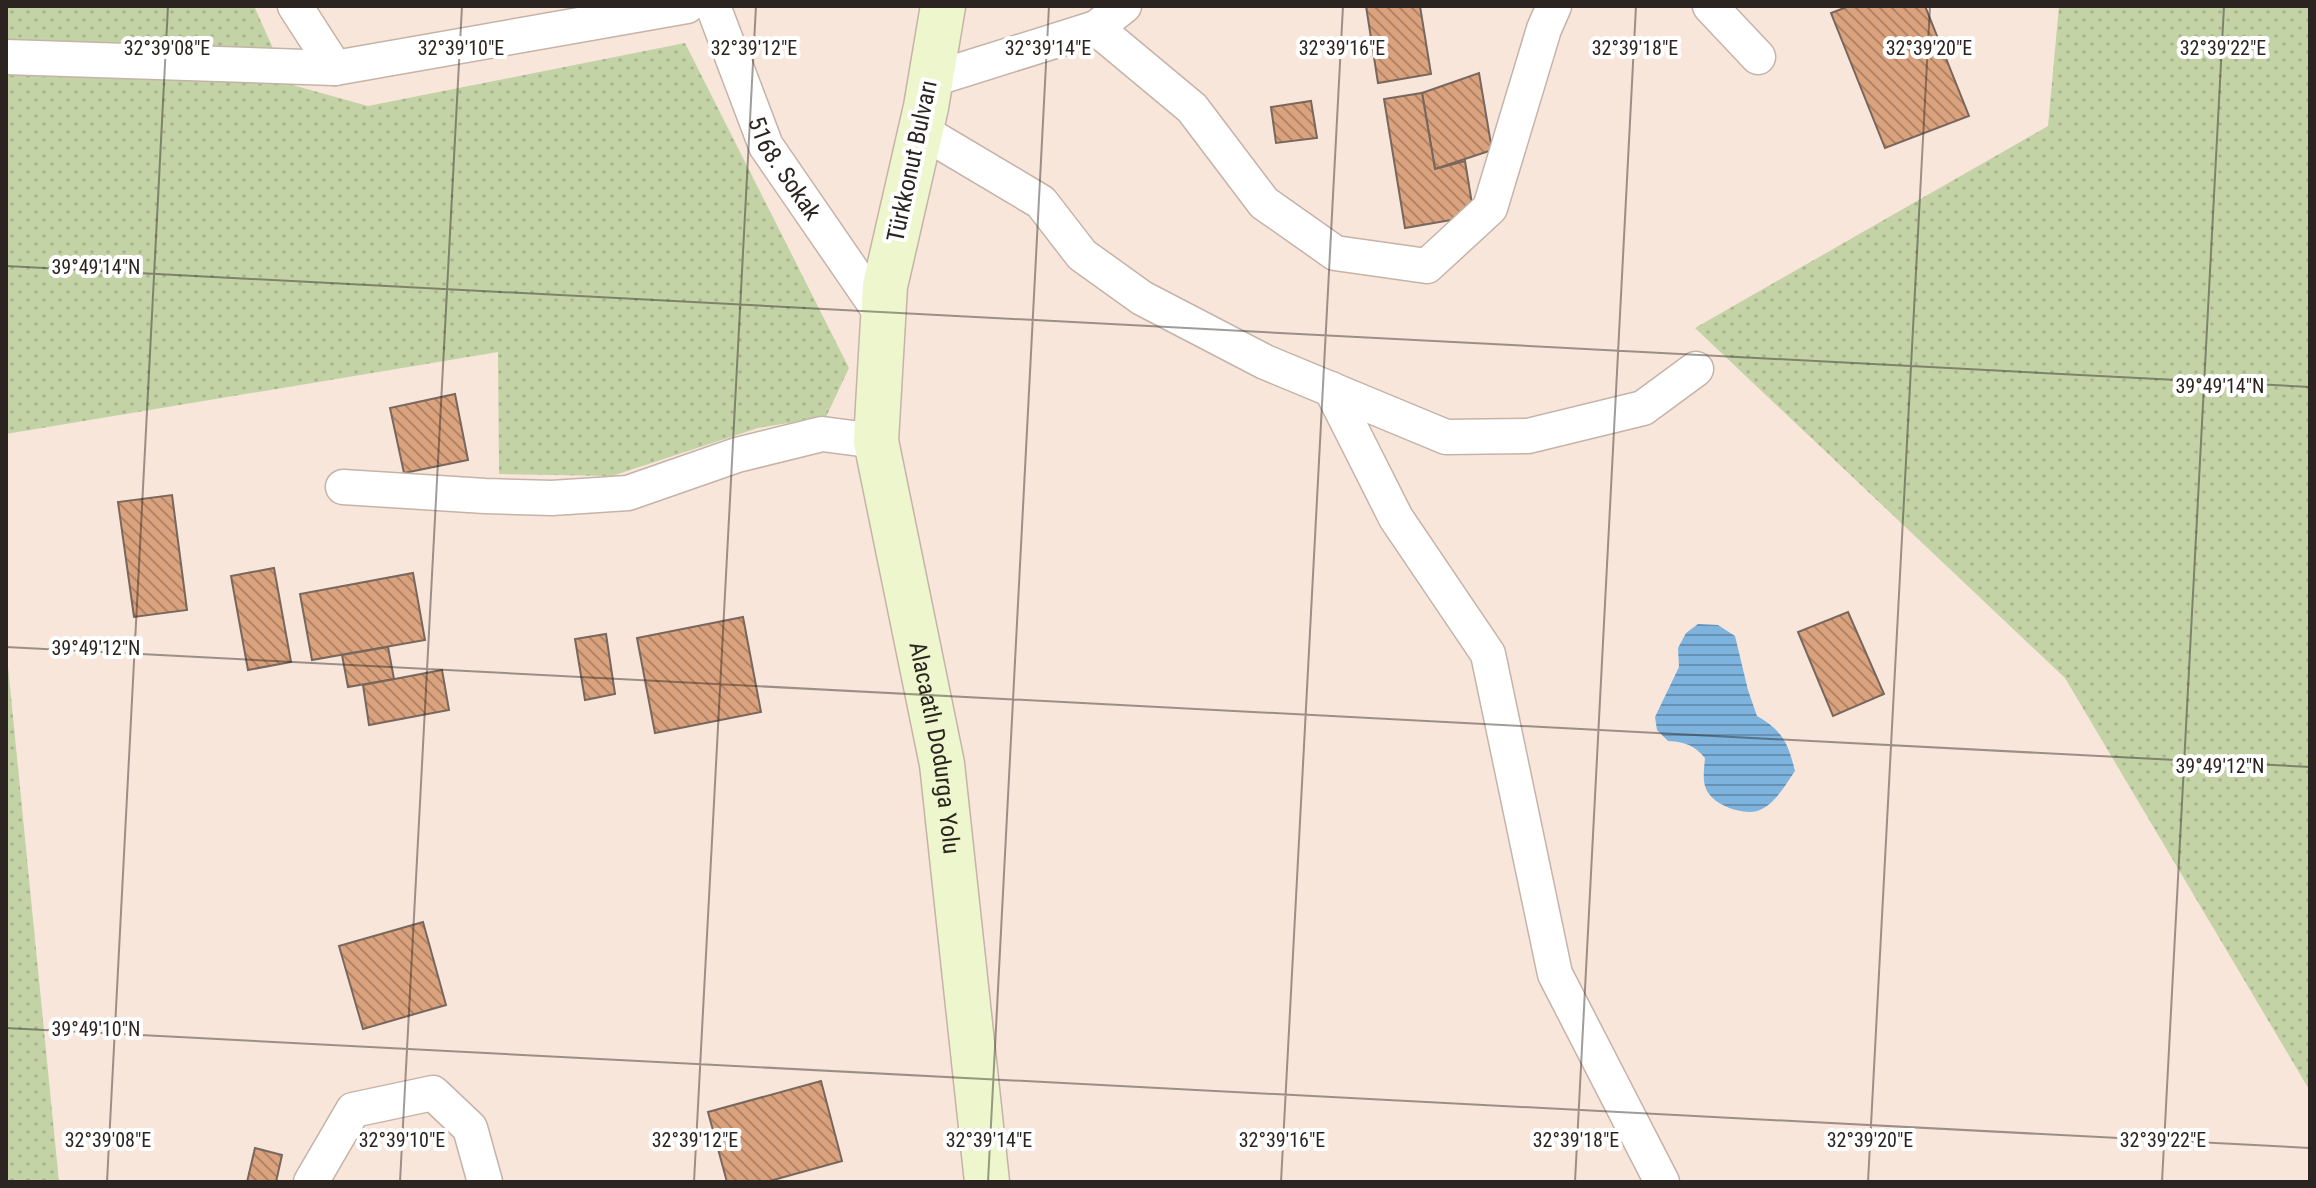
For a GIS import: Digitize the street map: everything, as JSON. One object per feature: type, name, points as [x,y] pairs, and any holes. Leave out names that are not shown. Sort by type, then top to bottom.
[{"type":"street","points":[[295,6],[335,68]]},
{"type":"street","points":[[6,57],[335,68],[687,6]]},
{"type":"street","name":"5168. Sokak","points":[[713,6],[766,146],[883,316]]},
{"type":"street","name":"Türkkonut Bulvarı","points":[[883,316],[885,286],[920,130],[943,6]]},
{"type":"street","points":[[930,80],[1096,28],[1124,6]]},
{"type":"street","points":[[1096,28],[1192,108],[1264,203],[1335,253],[1427,266],[1490,208],[1544,29],[1554,6]]},
{"type":"street","points":[[1710,6],[1758,57]]},
{"type":"street","points":[[920,130],[1041,202],[1082,255],[1142,298],[1265,362],[1446,437],[1528,436],[1643,408],[1696,369]]},
{"type":"street","name":"Alacaatlı Dodurga Yolu","points":[[883,316],[876,441],[942,764],[987,1182]]},
{"type":"street","points":[[1331,389],[1396,518],[1488,654],[1555,974],[1662,1182]]},
{"type":"street","points":[[343,487],[539,498],[628,493],[737,455],[822,434],[876,441]]},
{"type":"street","points":[[311,1182],[353,1110],[433,1093],[470,1128],[485,1182]]},
{"type":"green space","points":[[6,6],[254,6],[289,84],[368,106],[685,43],[849,368],[826,417],[758,428],[612,476],[499,474],[498,352],[6,434]]},
{"type":"green space","points":[[2059,6],[2310,6],[2310,1091],[2065,678],[1695,328],[2048,126]]},
{"type":"green space","points":[[6,646],[59,1182],[6,1182]]},
{"type":"water","points":[[1698,624],[1718,625],[1735,636],[1757,716],[1779,733],[1792,761],[1795,771],[1784,787],[1772,802],[1756,811],[1734,810],[1714,799],[1704,782],[1705,758],[1689,745],[1668,741],[1657,730],[1655,717],[1679,667],[1678,648],[1686,633]]},
{"type":"building","points":[[1366,6],[1420,6],[1431,74],[1378,83]]},
{"type":"building","points":[[1849,6],[1925,6],[1969,116],[1885,148],[1831,13]]},
{"type":"building","points":[[1479,73],[1492,150],[1435,169],[1422,93]]},
{"type":"building","points":[[1422,93],[1435,169],[1465,161],[1474,216],[1405,228],[1384,99]]},
{"type":"building","points":[[1311,101],[1317,138],[1276,143],[1271,107]]},
{"type":"building","points":[[455,394],[468,460],[404,473],[390,408]]},
{"type":"building","points":[[172,495],[187,610],[134,617],[118,502]]},
{"type":"building","points":[[274,568],[291,662],[248,670],[231,576]]},
{"type":"building","points":[[413,573],[425,640],[312,660],[300,594]]},
{"type":"building","points":[[1848,612],[1884,694],[1833,716],[1798,632]]},
{"type":"building","points":[[743,617],[761,712],[655,733],[637,638]]},
{"type":"building","points":[[606,634],[615,694],[585,700],[575,639]]},
{"type":"building","points":[[388,647],[394,679],[348,687],[342,655]]},
{"type":"building","points":[[442,670],[449,710],[369,725],[363,685]]},
{"type":"building","points":[[423,922],[446,1005],[363,1029],[339,946]]},
{"type":"building","points":[[821,1081],[842,1161],[766,1182],[727,1182],[708,1112]]},
{"type":"building","points":[[255,1148],[282,1155],[276,1182],[247,1182]]}]
